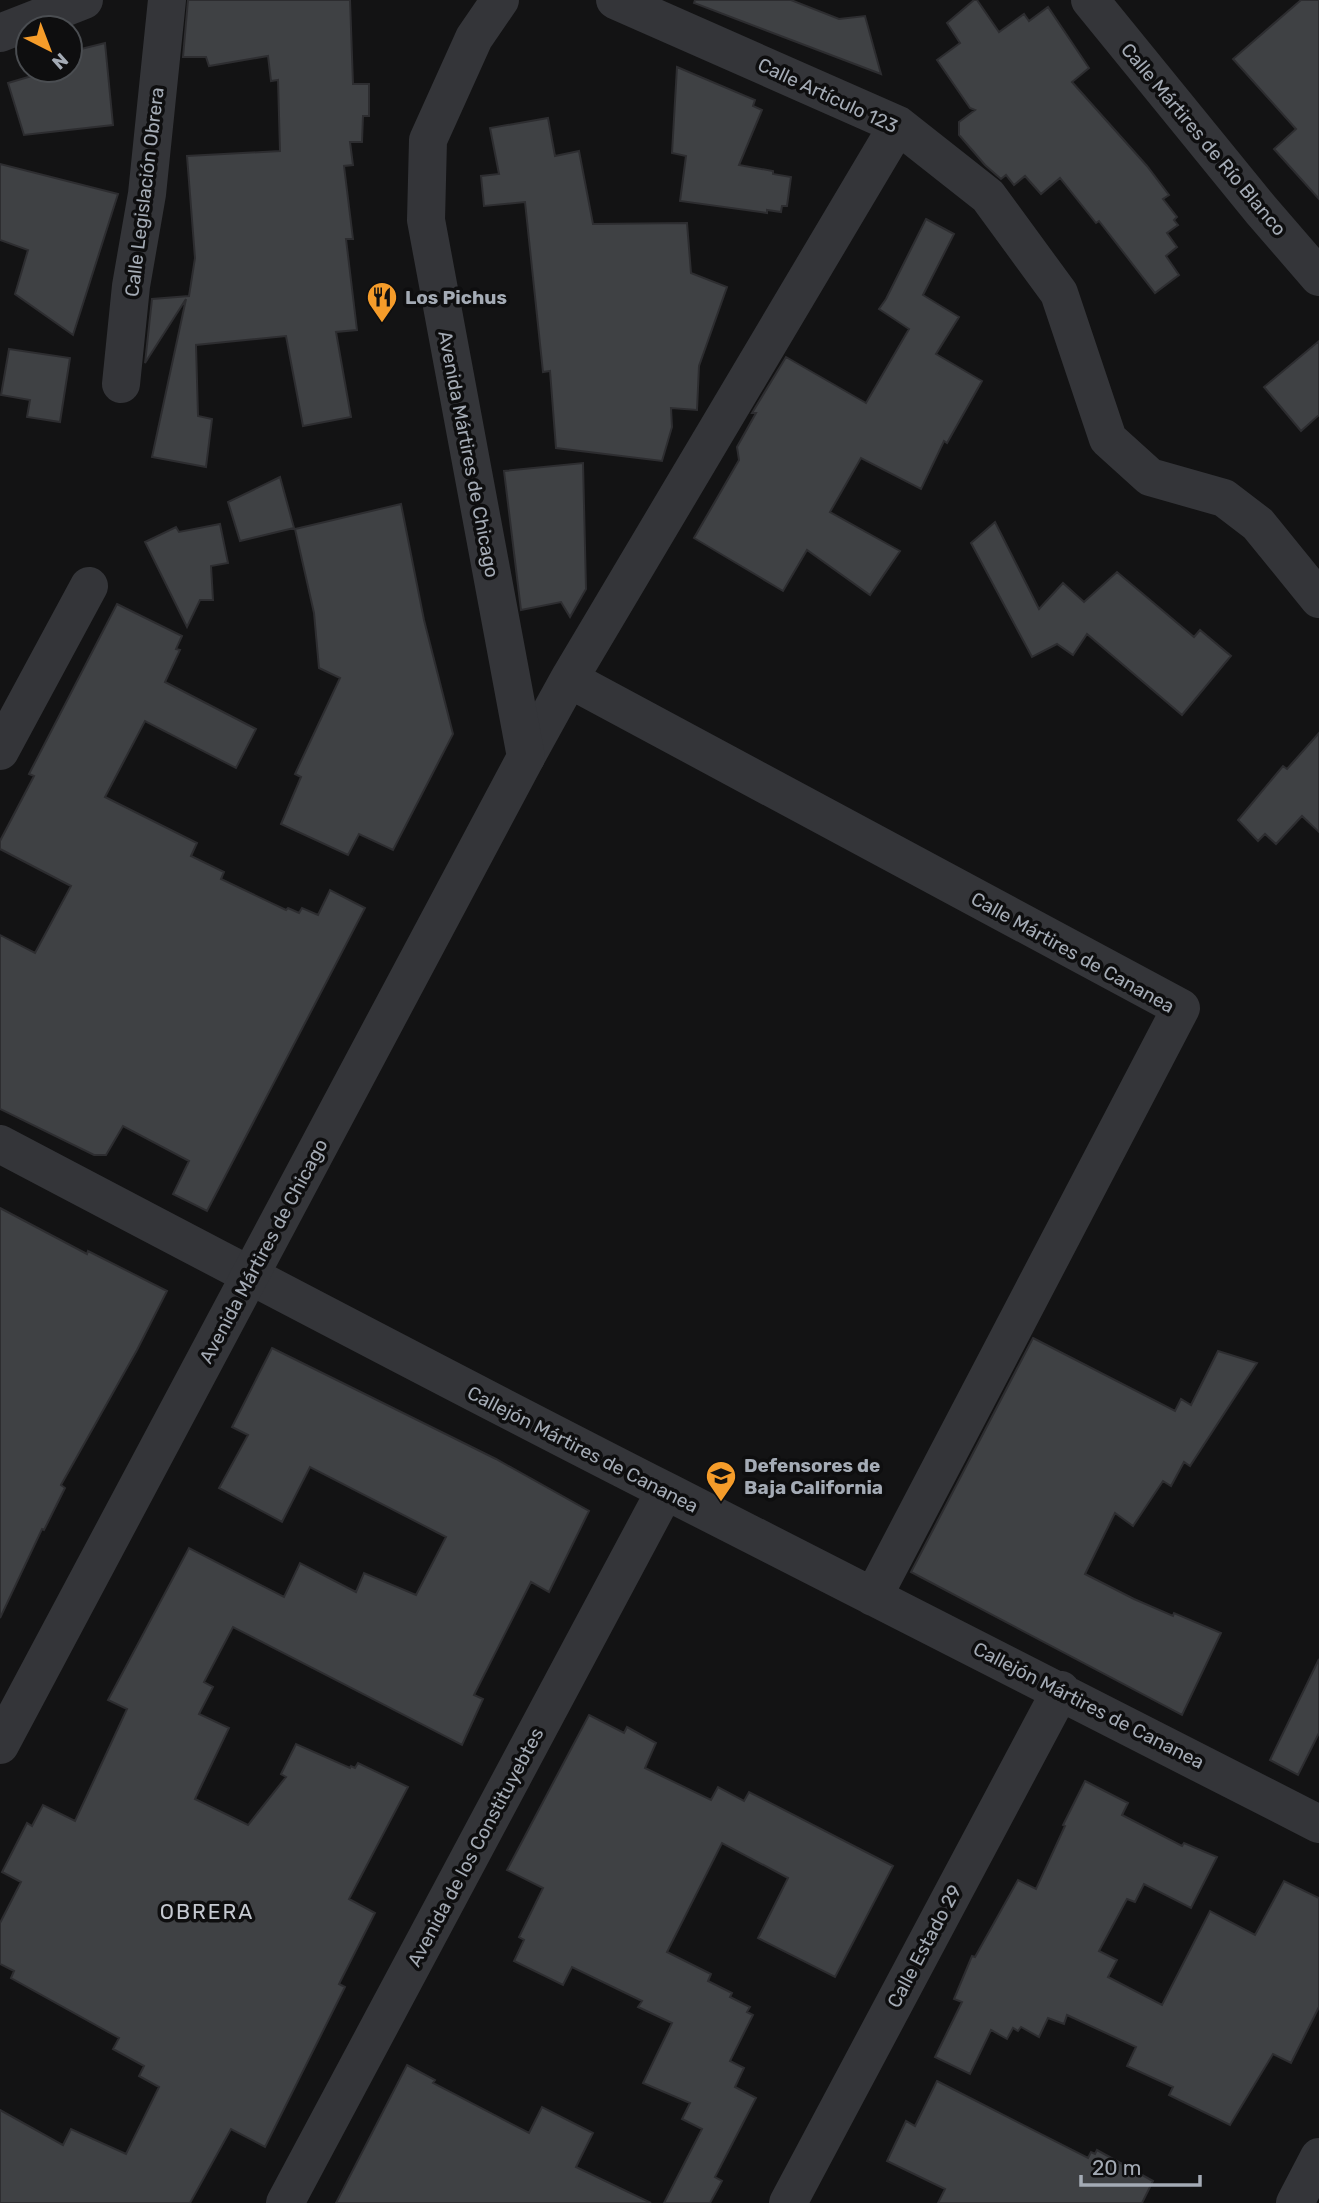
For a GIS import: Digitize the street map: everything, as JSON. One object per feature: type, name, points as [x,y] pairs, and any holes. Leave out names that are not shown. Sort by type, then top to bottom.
[{"type":"street","points":[[0,33],[84,0]]},
{"type":"street","name":"Calle Legislación Obrera","points":[[121,384],[131,286],[147,194],[167,0]]},
{"type":"street","name":"Avenida Mártires de Chicago","points":[[500,0],[474,38],[428,140],[426,220],[526,757]]},
{"type":"street","name":"Calle Artículo 123","points":[[615,0],[898,125],[988,196],[1059,293],[1108,439],[1150,477],[1224,498],[1258,524],[1319,599]]},
{"type":"street","name":"Calle Mártires de Río Blanco","points":[[1090,0],[1319,277]]},
{"type":"street","name":"Avenida Mártires de Chicago","points":[[0,1745],[569,679],[898,125]]},
{"type":"street","points":[[0,751],[89,586]]},
{"type":"street","name":"Calle Mártires de Cananea","points":[[569,679],[1181,1008],[873,1597]]},
{"type":"street","name":"Callejón Mártires de Cananea","points":[[0,1144],[665,1491],[1061,1690],[1319,1824]]},
{"type":"street","name":"Avenida de los Constituyebtes","points":[[285,2203],[665,1491]]},
{"type":"street","name":"Calle Estado 29","points":[[788,2203],[1061,1690]]},
{"type":"street","points":[[1295,2203],[1319,2157]]},
{"type":"building","points":[[188,0],[350,0],[353,84],[369,84],[369,116],[363,116],[362,142],[350,142],[353,165],[344,166],[353,239],[346,239],[357,330],[336,332],[351,417],[303,426],[286,336],[196,345],[198,416],[212,419],[206,467],[152,457],[186,299],[145,363],[152,299],[189,296],[195,258],[187,156],[280,151],[278,80],[271,81],[268,56],[209,66],[206,57],[183,57]]},
{"type":"building","points":[[695,0],[791,0],[839,19],[865,16],[881,74],[694,3]]},
{"type":"building","points":[[977,0],[999,32],[1024,14],[1029,21],[1048,7],[1089,68],[1072,82],[1147,166],[1169,195],[1163,199],[1177,217],[1174,220],[1178,225],[1167,233],[1177,247],[1166,256],[1179,275],[1155,293],[1099,221],[1096,223],[1060,178],[1041,194],[1025,176],[1014,185],[1006,175],[1001,179],[985,165],[959,135],[959,122],[975,110],[970,108],[937,60],[960,43],[947,23]]},
{"type":"building","points":[[1301,0],[1319,0],[1319,199],[1274,149],[1296,129],[1233,59]]},
{"type":"building","points":[[105,43],[113,125],[24,135],[8,83],[84,84],[84,48]]},
{"type":"building","points":[[677,67],[755,100],[753,106],[762,110],[739,165],[791,177],[787,206],[782,206],[781,212],[767,210],[767,213],[680,201],[686,156],[672,153]]},
{"type":"building","points":[[548,118],[555,156],[579,151],[593,224],[687,223],[691,273],[727,287],[699,366],[697,410],[671,408],[672,427],[662,461],[556,448],[550,371],[543,372],[525,202],[484,206],[481,176],[499,174],[490,128]]},
{"type":"building","points":[[0,164],[118,194],[73,335],[15,294],[28,250],[0,240]]},
{"type":"building","points":[[926,219],[954,234],[923,295],[959,317],[936,354],[982,381],[947,443],[944,441],[921,489],[861,458],[830,512],[900,551],[870,595],[807,550],[783,591],[694,538],[739,460],[737,447],[756,413],[752,413],[786,357],[866,403],[909,329],[879,309]]},
{"type":"building","points":[[1319,341],[1319,415],[1301,431],[1264,387]]},
{"type":"building","points":[[9,349],[70,358],[60,422],[27,417],[30,400],[1,395]]},
{"type":"building","points":[[583,463],[586,589],[570,617],[561,602],[521,610],[504,471]]},
{"type":"building","points":[[280,477],[294,528],[240,541],[228,502]]},
{"type":"building","points":[[401,504],[424,620],[453,734],[393,850],[359,834],[348,855],[281,824],[301,777],[295,774],[340,678],[319,668],[314,613],[295,529]]},
{"type":"building","points":[[995,522],[1039,609],[1063,583],[1084,602],[1117,572],[1194,637],[1200,630],[1231,656],[1182,715],[1087,634],[1073,655],[1057,644],[1032,657],[971,543]]},
{"type":"building","points":[[220,524],[228,563],[211,566],[213,600],[200,600],[187,627],[145,542],[176,527],[179,532]]},
{"type":"building","points":[[117,604],[182,636],[176,649],[180,650],[165,682],[256,729],[236,768],[145,721],[105,797],[197,843],[191,856],[224,872],[221,879],[286,910],[288,908],[299,913],[302,908],[318,915],[330,890],[365,908],[207,1211],[173,1194],[189,1161],[123,1126],[106,1155],[94,1155],[0,1109],[0,935],[35,953],[71,886],[0,849],[0,841],[34,776],[29,774]]},
{"type":"building","points":[[1319,733],[1319,832],[1302,816],[1276,844],[1265,834],[1258,841],[1238,820],[1283,766],[1287,769]]},
{"type":"building","points":[[0,1208],[87,1254],[88,1251],[167,1291],[61,1485],[65,1488],[44,1530],[42,1529],[0,1618]]},
{"type":"building","points":[[1033,1338],[1175,1411],[1181,1399],[1191,1405],[1218,1351],[1257,1363],[1190,1466],[1184,1462],[1171,1486],[1163,1481],[1133,1526],[1115,1513],[1085,1574],[1173,1616],[1174,1613],[1221,1633],[1182,1715],[911,1572]]},
{"type":"building","points":[[272,1348],[496,1459],[589,1511],[549,1592],[531,1582],[474,1695],[483,1699],[462,1745],[233,1627],[204,1682],[213,1687],[199,1714],[229,1728],[195,1799],[248,1825],[286,1777],[281,1774],[296,1744],[350,1768],[355,1768],[358,1763],[408,1787],[349,1899],[375,1913],[339,1984],[345,1987],[265,2147],[231,2129],[190,2203],[0,2203],[0,2110],[63,2145],[71,2129],[126,2154],[159,2087],[139,2076],[144,2066],[113,2049],[119,2038],[11,1978],[14,1971],[0,1964],[0,1923],[21,1882],[2,1872],[27,1823],[32,1826],[43,1805],[75,1821],[127,1709],[108,1700],[189,1548],[284,1597],[300,1563],[356,1592],[364,1573],[416,1595],[446,1537],[310,1467],[282,1522],[219,1488],[248,1435],[232,1427]]},
{"type":"building","points":[[1319,1659],[1319,1733],[1298,1775],[1270,1760]]},
{"type":"building","points":[[589,1715],[624,1733],[627,1727],[656,1743],[645,1768],[711,1800],[718,1787],[744,1801],[749,1792],[893,1866],[835,1977],[758,1938],[788,1878],[722,1843],[667,1952],[711,1974],[708,1981],[732,1993],[730,1997],[750,2007],[747,2012],[753,2015],[730,2061],[744,2068],[735,2087],[756,2098],[715,2177],[722,2181],[710,2203],[664,2203],[702,2129],[682,2119],[690,2103],[643,2083],[672,2023],[638,2007],[642,2001],[572,1967],[563,1985],[514,1961],[524,1940],[519,1937],[543,1888],[507,1870]]},
{"type":"building","points":[[1085,1781],[1128,1803],[1122,1815],[1182,1846],[1184,1843],[1217,1857],[1191,1908],[1144,1884],[1135,1902],[1127,1899],[1099,1951],[1117,1960],[1108,1977],[1162,2005],[1210,1911],[1255,1935],[1284,1881],[1319,1898],[1319,2007],[1291,2063],[1273,2054],[1230,2125],[1169,2095],[1173,2087],[1127,2066],[1136,2047],[1067,2015],[1064,2024],[1048,2018],[1039,2037],[1021,2027],[1018,2031],[1013,2028],[1007,2039],[991,2030],[970,2074],[935,2057],[962,2002],[954,1999],[972,1956],[975,1957],[1018,1880],[1036,1889]]},
{"type":"building","points":[[407,2065],[435,2080],[433,2083],[529,2133],[542,2107],[593,2133],[576,2167],[651,2203],[336,2203]]},
{"type":"building","points":[[937,2081],[1088,2158],[1091,2152],[1095,2154],[1097,2150],[1153,2181],[1142,2203],[938,2203],[945,2189],[887,2161],[906,2121],[915,2126]]},
{"type":"place","name":"Los Pichus","points":[[382,324]]},
{"type":"place","name":"Defensores de Baja California","points":[[721,1503]]},
{"type":"district","name":"OBRERA","points":[[207,1912]]}]
